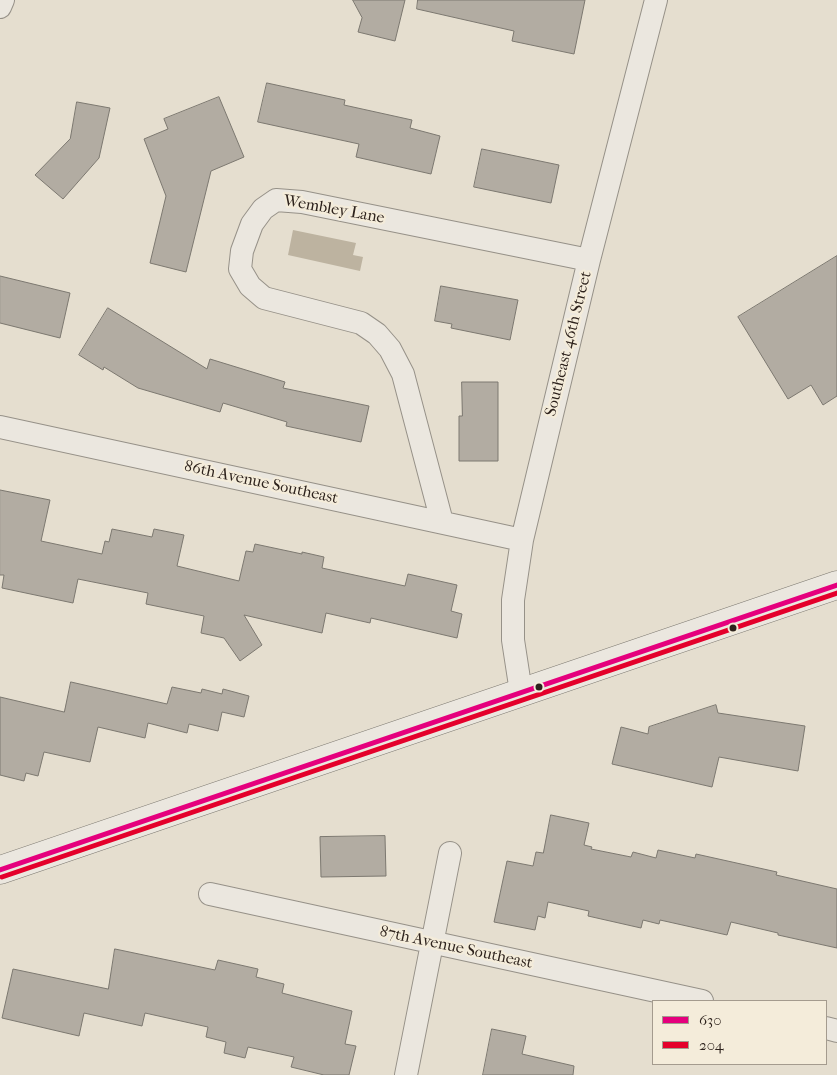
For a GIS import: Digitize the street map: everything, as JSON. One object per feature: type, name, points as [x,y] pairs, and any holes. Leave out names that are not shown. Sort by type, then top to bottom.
[{"type":"main road","points":[[0,870],[837,585]]},
{"type":"street","points":[[0,7],[2,0]]},
{"type":"street","name":"Southeast 46th Street","points":[[521,692],[513,640],[513,600],[522,540],[589,260],[656,0]]},
{"type":"street","name":"Wembley Lane","points":[[442,522],[403,374],[390,349],[377,334],[361,323],[264,298],[250,286],[240,269],[242,251],[252,224],[263,209],[276,200],[302,202],[589,260]]},
{"type":"street","name":"86th Avenue Southeast","points":[[0,427],[522,540]]},
{"type":"street","points":[[406,1075],[450,854]]},
{"type":"street","name":"87th Avenue Southeast","points":[[210,894],[697,1000]]},
{"type":"shaded area","points":[[293,230],[356,243],[353,255],[363,257],[360,271],[288,255]]},
{"type":"building","points":[[353,0],[405,0],[395,41],[358,32],[362,18]]},
{"type":"building","points":[[418,0],[585,0],[574,54],[512,41],[514,31],[417,9]]},
{"type":"building","points":[[267,83],[345,100],[344,105],[412,120],[410,128],[440,136],[431,174],[356,157],[359,144],[258,122]]},
{"type":"building","points":[[219,97],[244,157],[211,171],[186,272],[150,263],[166,196],[144,139],[168,129],[164,119]]},
{"type":"building","points":[[77,102],[110,108],[99,158],[63,199],[35,175],[70,139]]},
{"type":"building","points":[[482,149],[559,165],[551,203],[474,187]]},
{"type":"building","points":[[837,256],[837,396],[823,405],[811,385],[788,399],[738,317]]},
{"type":"building","points":[[0,276],[70,293],[60,338],[0,323]]},
{"type":"building","points":[[441,286],[518,300],[510,340],[451,328],[452,324],[435,321]]},
{"type":"building","points":[[108,308],[207,369],[210,359],[285,382],[283,388],[369,406],[361,442],[286,426],[287,422],[223,403],[220,412],[138,388],[104,367],[103,370],[79,355]]},
{"type":"building","points":[[462,382],[498,382],[498,461],[459,461],[459,416],[462,416]]},
{"type":"building","points":[[0,490],[50,500],[41,541],[102,554],[105,541],[109,542],[112,529],[152,537],[154,529],[184,535],[177,566],[239,581],[246,551],[253,552],[255,544],[324,557],[322,568],[405,586],[408,574],[457,585],[451,611],[462,614],[457,638],[371,618],[370,623],[326,613],[322,633],[244,615],[262,645],[240,661],[224,638],[201,633],[204,616],[146,604],[148,593],[78,579],[73,603],[2,588],[4,575],[0,575]]},
{"type":"building","points":[[71,682],[167,704],[172,687],[201,693],[202,689],[222,694],[223,689],[249,696],[244,717],[222,712],[218,731],[189,724],[187,733],[148,723],[145,738],[98,727],[90,762],[44,752],[38,776],[26,773],[24,781],[0,775],[0,697],[64,712]]},
{"type":"building","points":[[716,705],[718,713],[805,726],[798,771],[719,757],[712,787],[612,764],[621,727],[648,734],[649,727]]},
{"type":"building","points":[[551,815],[589,823],[584,845],[592,847],[591,849],[631,857],[633,852],[656,858],[658,850],[695,858],[696,854],[777,872],[776,875],[837,889],[837,948],[731,922],[727,935],[660,920],[659,924],[643,920],[641,928],[588,916],[589,911],[548,902],[545,918],[538,916],[535,930],[494,922],[507,861],[533,866],[536,852],[543,853]]},
{"type":"building","points":[[385,836],[386,876],[321,877],[320,837]]},
{"type":"building","points":[[115,949],[215,970],[218,960],[258,969],[256,977],[284,984],[282,993],[352,1011],[345,1044],[356,1046],[349,1075],[324,1075],[291,1067],[294,1057],[248,1047],[245,1058],[224,1053],[226,1042],[206,1037],[208,1027],[145,1013],[142,1026],[84,1013],[79,1036],[2,1018],[13,969],[108,989]]},
{"type":"building","points":[[492,1029],[526,1036],[522,1054],[574,1066],[573,1075],[483,1075]]},
{"type":"transit line","name":"630","points":[[0,870],[837,585]]},
{"type":"transit line","name":"204","points":[[2,877],[837,593]]}]
